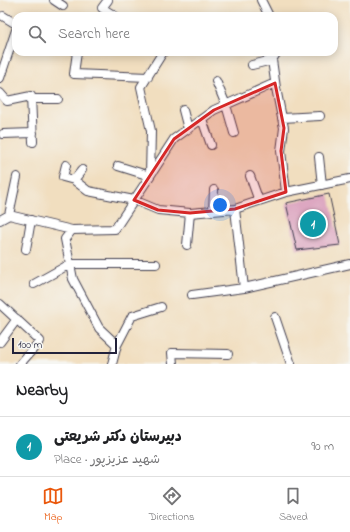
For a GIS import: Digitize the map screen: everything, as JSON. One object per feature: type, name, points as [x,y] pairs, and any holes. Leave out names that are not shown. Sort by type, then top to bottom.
[{"type":"street","points":[[54,0],[63,6]]},
{"type":"street","points":[[108,0],[102,8],[108,12]]},
{"type":"street","points":[[261,0],[267,12]]},
{"type":"street","points":[[3,16],[12,22]]},
{"type":"street","points":[[0,78],[12,42]]},
{"type":"street","points":[[76,56],[74,74],[148,76]]},
{"type":"street","points":[[150,176],[151,131],[141,87],[160,56]]},
{"type":"street","points":[[274,56],[272,60],[275,83],[284,128],[281,151],[286,192]]},
{"type":"street","points":[[252,65],[272,60]]},
{"type":"street","points":[[216,81],[226,105],[234,133]]},
{"type":"street","points":[[0,220],[9,215],[72,230],[115,229],[174,139],[214,110],[275,83]]},
{"type":"street","points":[[0,93],[7,101],[31,96],[31,99],[58,100]]},
{"type":"street","points":[[31,99],[33,142]]},
{"type":"street","points":[[183,110],[188,129]]},
{"type":"street","points":[[282,118],[320,116]]},
{"type":"street","points":[[202,119],[211,145]]},
{"type":"street","points":[[3,134],[32,133]]},
{"type":"street","points":[[319,157],[322,185]]},
{"type":"street","points":[[66,165],[63,178],[74,180],[88,191],[134,200],[158,210],[190,213],[235,209],[286,192],[350,180]]},
{"type":"street","points":[[118,166],[150,176]]},
{"type":"street","points":[[74,180],[82,170]]},
{"type":"street","points":[[250,176],[259,201]]},
{"type":"street","points":[[9,215],[17,177]]},
{"type":"street","points":[[213,211],[214,190]]},
{"type":"street","points":[[235,209],[244,288]]},
{"type":"street","points":[[187,245],[190,213]]},
{"type":"street","points":[[26,249],[31,220]]},
{"type":"street","points":[[72,230],[65,239],[73,279],[99,328],[117,345]]},
{"type":"street","points":[[34,284],[70,264],[156,264]]},
{"type":"street","points":[[192,295],[244,288],[350,264]]},
{"type":"street","points":[[0,304],[40,341],[20,364]]},
{"type":"street","points":[[112,364],[117,345],[132,316],[161,306]]},
{"type":"street","points":[[275,317],[290,363]]},
{"type":"street","points":[[0,342],[17,319]]},
{"type":"street","points":[[173,364],[172,353],[228,354]]},
{"type":"highlighted area","points":[[275,83],[284,128],[281,151],[286,192],[235,209],[190,213],[158,210],[134,200],[174,139],[214,110]]},
{"type":"building","points":[[329,194],[340,245],[297,250],[286,203]]},
{"type":"place","name":"دبیرستان دکتر شریعتی","points":[[313,224]]}]
